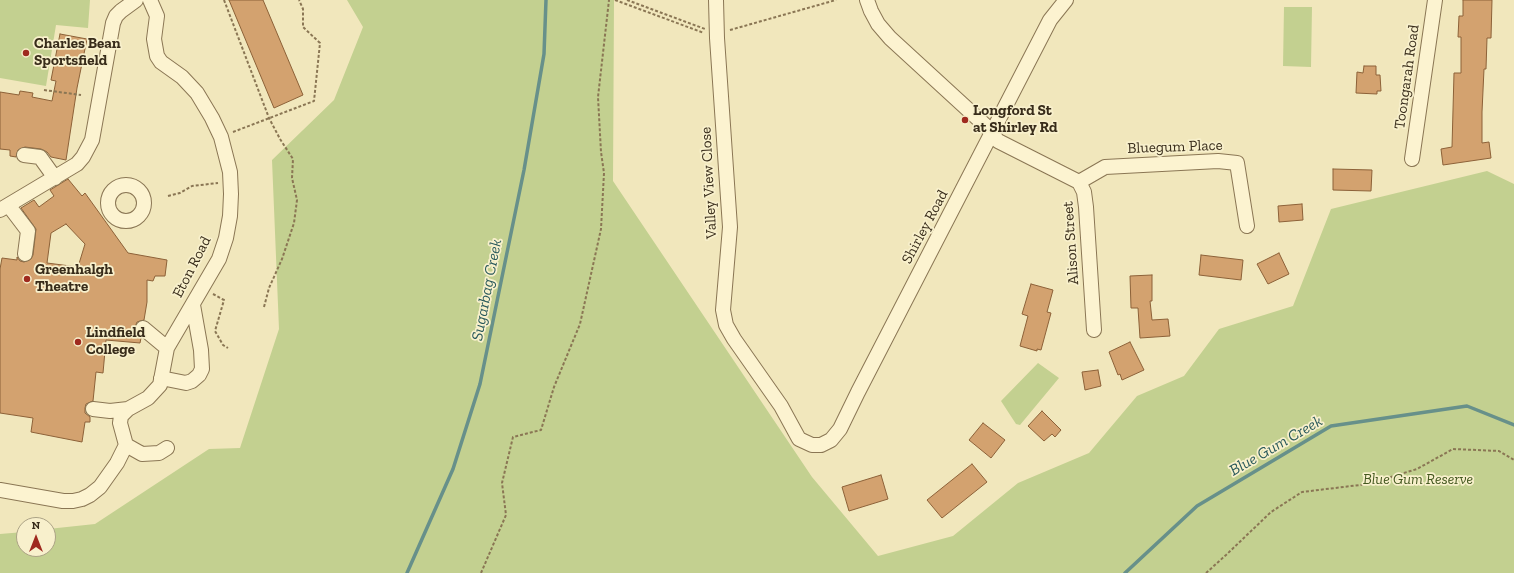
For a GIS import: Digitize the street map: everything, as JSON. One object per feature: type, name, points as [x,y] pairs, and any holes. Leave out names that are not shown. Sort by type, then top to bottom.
[{"type":"street","points":[[26,254],[28,231],[4,208],[55,178],[84,157],[94,129],[113,23],[116,16],[121,11],[136,0]]},
{"type":"street","name":"Eton Road","points":[[93,409],[110,411],[128,409],[148,398],[160,385],[167,348],[219,258],[226,238],[230,216],[231,182],[225,151],[220,137],[197,93],[182,77],[161,62],[157,56],[154,39],[157,16],[150,0]]},
{"type":"street","name":"Valley View Close","points":[[716,0],[717,36],[730,227],[723,310],[726,325],[734,339],[781,406],[799,439]]},
{"type":"street","name":"Alison Street","points":[[867,0],[878,24],[890,38],[987,127],[998,140],[1079,182],[1084,192],[1086,207],[1094,330]]},
{"type":"street","name":"Shirley Road","points":[[799,439],[812,445],[821,445],[831,440],[840,429],[1050,20],[1066,0]]},
{"type":"street","name":"Toongarah Road","points":[[1412,159],[1435,0]]},
{"type":"street","points":[[24,154],[40,157],[55,178]]},
{"type":"street","name":"Bluegum Place","points":[[1079,182],[1105,167],[1218,161],[1237,163],[1246,226]]},
{"type":"street","points":[[161,378],[186,383],[192,381],[199,375],[202,369],[201,350],[193,305]]},
{"type":"street","points":[[143,328],[167,348]]},
{"type":"street","points":[[0,490],[63,501],[82,499],[90,495],[100,487],[117,463],[126,445],[120,423],[122,416],[128,409]]},
{"type":"street","points":[[126,445],[142,454],[159,453],[167,448]]},
{"type":"path","points":[[224,0],[269,118],[293,159],[292,178],[297,200],[294,223],[282,259],[269,288],[264,307]]},
{"type":"path","points":[[233,132],[314,101],[320,43],[303,27],[304,9],[299,0]]},
{"type":"path","points":[[481,573],[506,515],[502,483],[513,437],[541,430],[554,387],[580,324],[601,229],[604,173],[601,152],[598,97],[609,0]]},
{"type":"path","points":[[615,0],[717,36],[836,0]]},
{"type":"path","points":[[627,0],[717,36]]},
{"type":"path","points":[[44,90],[81,95]]},
{"type":"path","points":[[168,196],[180,193],[192,186],[231,182]]},
{"type":"path","points":[[202,287],[224,300],[215,331],[223,345],[228,348]]},
{"type":"path","points":[[1206,573],[1271,512],[1302,492],[1368,484],[1417,469],[1452,449],[1499,451],[1514,460]]},
{"type":"green space","name":"Charles Bean Sportsfield","points":[[0,0],[90,0],[88,28],[56,25],[46,86],[0,78]]},
{"type":"green space","name":"Blue Gum Reserve","points":[[347,0],[614,0],[613,181],[812,477],[878,556],[953,536],[1018,483],[1089,453],[1137,396],[1184,376],[1219,329],[1293,306],[1331,209],[1487,171],[1514,184],[1514,573],[0,573],[0,534],[16,533],[16,557],[56,557],[56,528],[95,524],[209,449],[240,448],[279,329],[272,160],[334,100],[363,27]]},
{"type":"green space","points":[[1284,7],[1312,7],[1311,67],[1283,66]]},
{"type":"green space","points":[[1038,363],[1059,378],[1020,425],[1016,424],[1001,401]]},
{"type":"building","points":[[229,0],[263,0],[303,95],[274,108]]},
{"type":"building","points":[[1463,0],[1492,0],[1491,38],[1487,38],[1482,112],[1482,143],[1489,142],[1491,158],[1443,165],[1441,149],[1452,147],[1454,73],[1461,73],[1461,37],[1458,37],[1459,16],[1463,16]]},
{"type":"building","points":[[60,34],[87,39],[77,88],[66,160],[51,157],[47,152],[41,149],[25,147],[18,150],[16,157],[10,156],[10,150],[0,149],[0,92],[19,95],[20,91],[33,93],[32,97],[52,101],[56,81],[51,80]]},
{"type":"building","points":[[1364,66],[1376,66],[1376,75],[1380,75],[1381,91],[1377,91],[1377,94],[1356,93],[1357,72],[1363,73]]},
{"type":"building","points":[[1333,169],[1372,170],[1371,191],[1333,190]]},
{"type":"building","points":[[68,179],[82,196],[85,193],[128,253],[167,260],[165,276],[155,276],[153,281],[147,280],[147,302],[144,320],[137,322],[135,327],[135,331],[141,338],[140,343],[106,340],[103,373],[96,372],[93,401],[86,404],[85,408],[85,413],[90,417],[90,422],[85,422],[82,442],[31,432],[33,418],[0,413],[0,269],[2,258],[17,260],[17,257],[20,261],[24,262],[31,259],[33,255],[36,229],[21,208],[34,200],[39,207],[54,196],[50,190]],"holes":[[[66,224],[85,244],[78,267],[47,263],[51,233]]]},
{"type":"building","points":[[1302,204],[1303,220],[1279,222],[1278,206]]},
{"type":"building","points":[[1279,253],[1289,274],[1268,284],[1257,264]]},
{"type":"building","points":[[1201,255],[1243,260],[1241,280],[1199,275]]},
{"type":"building","points":[[1152,275],[1152,301],[1150,301],[1152,320],[1168,319],[1170,336],[1140,338],[1138,308],[1131,308],[1130,276]]},
{"type":"building","points":[[1031,284],[1053,290],[1047,312],[1051,313],[1041,350],[1037,349],[1037,351],[1020,346],[1028,316],[1022,314]]},
{"type":"building","points":[[1130,342],[1144,370],[1122,380],[1120,374],[1118,375],[1109,352]]},
{"type":"building","points":[[1098,370],[1101,386],[1085,390],[1082,372]]},
{"type":"building","points":[[1042,411],[1061,430],[1055,437],[1052,434],[1044,441],[1028,426]]},
{"type":"building","points":[[983,423],[1005,440],[991,458],[969,440]]},
{"type":"building","points":[[972,464],[987,482],[942,518],[927,500]]},
{"type":"building","points":[[881,475],[888,499],[849,511],[842,487]]},
{"type":"waterway","name":"Sugarbag Creek","points":[[407,573],[453,469],[480,384],[524,170],[544,54],[546,0]]},
{"type":"waterway","name":"Blue Gum Creek","points":[[1125,573],[1197,506],[1331,426],[1467,406],[1514,425]]},
{"type":"place","name":"Charles Bean Sportsfield","points":[[26,53]]},
{"type":"place","name":"Longford St at Shirley Rd","points":[[965,120]]},
{"type":"place","name":"Greenhalgh Theatre","points":[[27,279]]},
{"type":"place","name":"Lindfield College","points":[[78,342]]}]
